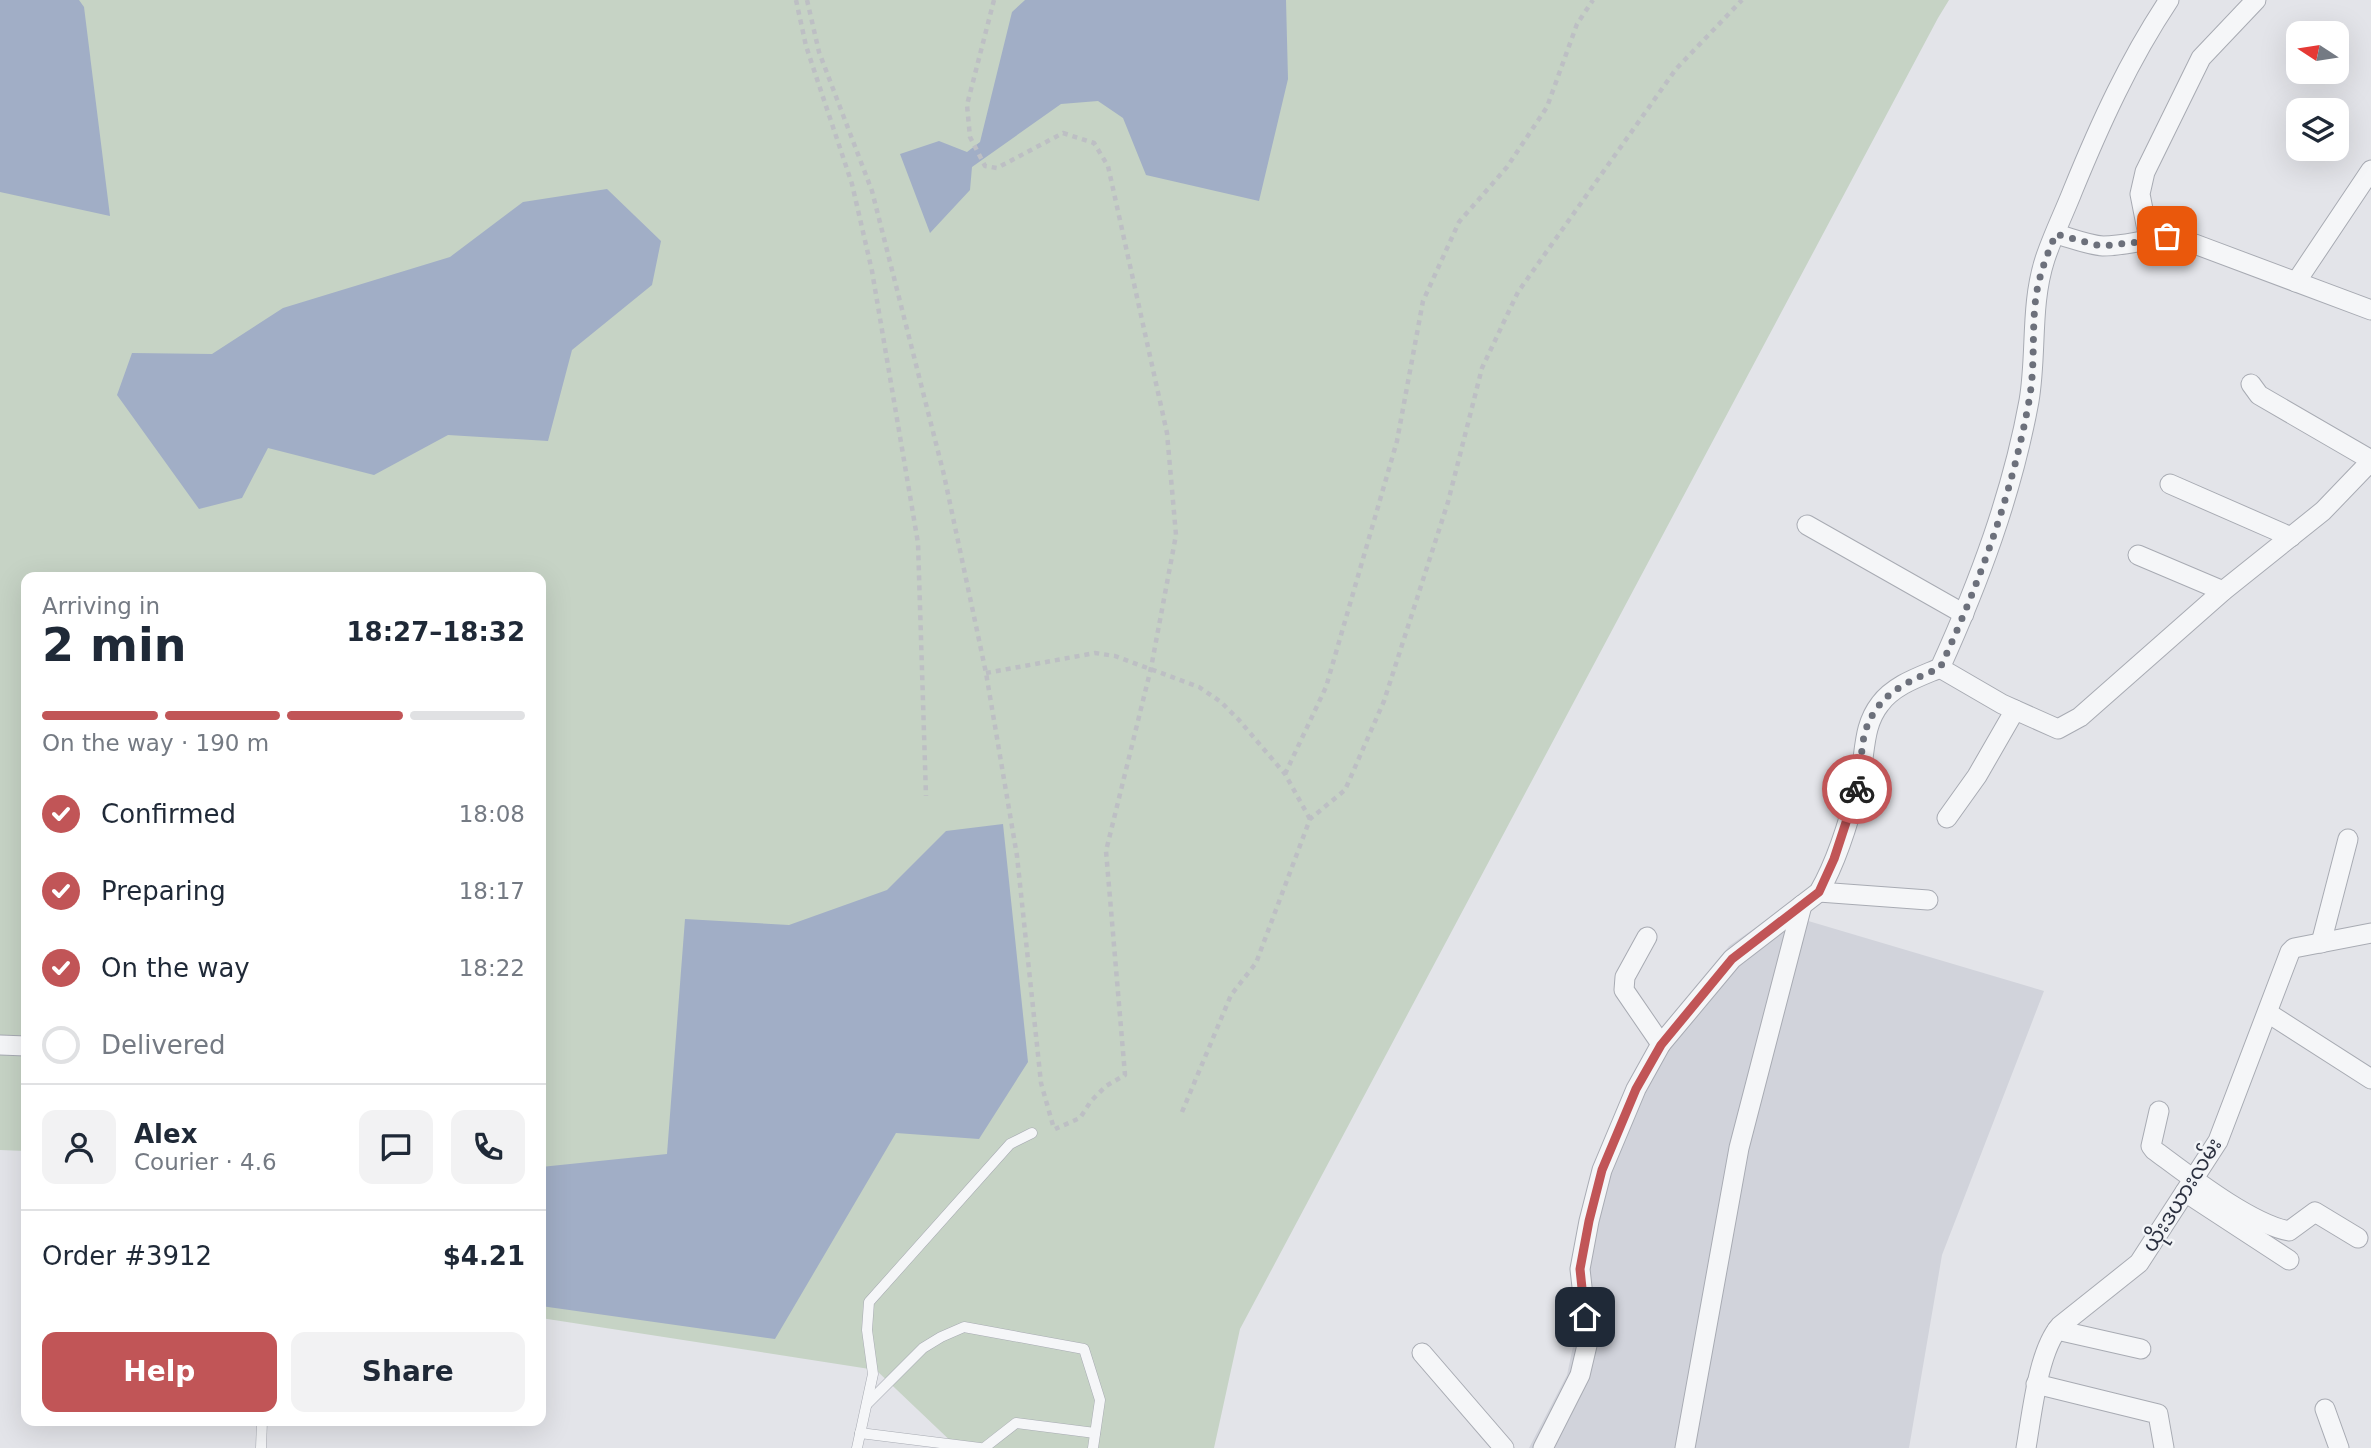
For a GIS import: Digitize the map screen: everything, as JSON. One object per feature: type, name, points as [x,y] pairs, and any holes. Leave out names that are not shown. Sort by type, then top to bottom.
[{"type":"street","points":[[1543,1448],[1580,1375],[1588,1341],[1580,1269],[1589,1221],[1602,1170],[1636,1089],[1661,1045],[1732,959],[1819,892],[1828,877],[1848,822],[1860,778],[1866,730],[1881,703],[1904,682],[1940,668],[1964,614],[2006,502],[2029,398],[2035,303],[2045,260],[2105,112],[2151,27],[2169,0]]},
{"type":"street","points":[[2149,240],[2140,194],[2145,172],[2201,58],[2256,0]]},
{"type":"street","points":[[2296,282],[2371,170]]},
{"type":"street","points":[[2056,234],[2101,246],[2167,236],[2185,240],[2371,310]]},
{"type":"street","points":[[1940,668],[2015,710],[2058,729],[2080,717],[2223,591],[2323,511],[2371,461],[2259,395],[2251,383]]},
{"type":"street","points":[[2170,484],[2291,537]]},
{"type":"street","points":[[1807,525],[1964,614]]},
{"type":"street","points":[[2138,555],[2223,591]]},
{"type":"street","points":[[1947,818],[1977,776],[2015,710]]},
{"type":"street","points":[[2321,943],[2348,839]]},
{"type":"street","points":[[1819,892],[1928,900]]},
{"type":"street","points":[[1685,1448],[1739,1148],[1802,905]]},
{"type":"street","name":"ယိုးဒယားလမ်း","points":[[2026,1448],[2036,1384],[2057,1330],[2139,1264],[2218,1140],[2290,952],[2294,948],[2371,933]]},
{"type":"street","points":[[1647,937],[1625,977],[1625,990],[1661,1045]]},
{"type":"street","points":[[2268,1013],[2371,1079]]},
{"type":"street","points":[[0,1045],[21,1046]]},
{"type":"street","points":[[2159,1111],[2151,1146],[2189,1185],[2289,1260]]},
{"type":"street","points":[[2189,1185],[2270,1228],[2289,1231],[2315,1212],[2358,1238]]},
{"type":"street","points":[[2057,1330],[2141,1349]]},
{"type":"street","points":[[1422,1353],[1504,1448]]},
{"type":"street","points":[[2036,1384],[2158,1414],[2164,1448]]},
{"type":"street","points":[[2325,1409],[2339,1448]]},
{"type":"lane","points":[[857,1448],[873,1374],[867,1330],[869,1302],[1010,1144],[1032,1133]]},
{"type":"lane","points":[[866,1404],[923,1348],[964,1327],[1084,1349],[1100,1400],[1093,1448]]},
{"type":"lane","points":[[860,1433],[982,1448],[1016,1423],[1095,1433]]},
{"type":"lane","points":[[261,1448],[262,1426]]},
{"type":"path","points":[[796,0],[806,46],[852,184],[872,271],[918,542],[926,796]]},
{"type":"path","points":[[807,0],[819,52],[872,191],[944,475],[986,673],[1017,856],[1041,1083],[1055,1129]]},
{"type":"path","points":[[994,0],[967,105],[970,137],[985,166],[997,168],[1063,133],[1094,143],[1108,166],[1167,433],[1176,535],[1151,668],[1106,851],[1125,1075],[1105,1086],[1080,1118],[1055,1129],[1032,1133]]},
{"type":"path","points":[[1285,774],[1330,674],[1398,440],[1423,301],[1459,222],[1507,167],[1547,107],[1577,24],[1593,0]]},
{"type":"path","points":[[1182,1112],[1231,995],[1256,963],[1310,820],[1345,790],[1384,701],[1448,502],[1482,368],[1518,292],[1676,69],[1742,0]]},
{"type":"path","points":[[986,673],[1095,653],[1115,656],[1199,687],[1221,702],[1285,774],[1310,820]]},
{"type":"shaded area","points":[[1778,912],[2044,991],[1942,1255],[1909,1448],[1529,1448],[1567,1375],[1575,1337],[1573,1276],[1580,1224],[1668,1025],[1729,946]]},
{"type":"green space","points":[[0,0],[1949,0],[1240,1329],[1214,1448],[958,1448],[876,1370],[546,1319],[546,572],[21,572],[21,1151],[0,1150]]},
{"type":"water","points":[[0,0],[79,0],[84,7],[110,216],[0,192]]},
{"type":"water","points":[[1025,0],[1286,0],[1288,79],[1259,201],[1146,175],[1123,118],[1098,101],[1061,104],[972,167],[970,190],[930,233],[900,154],[939,141],[967,152],[980,142],[1012,12]]},
{"type":"water","points":[[607,189],[661,241],[652,285],[572,350],[548,441],[448,435],[374,475],[268,448],[242,498],[199,509],[117,395],[132,353],[212,354],[283,308],[450,257],[523,202]]},
{"type":"water","points":[[1003,824],[1028,1062],[979,1139],[896,1133],[775,1339],[546,1307],[546,1166],[667,1154],[685,919],[789,925],[887,890],[946,831]]},
{"type":"way so far","points":[[1857,789],[1866,730],[1881,703],[1904,682],[1940,668],[1964,614],[2006,502],[2029,398],[2035,303],[2045,260],[2056,234],[2101,246],[2167,236]]},
{"type":"route","points":[[1585,1317],[1580,1269],[1589,1221],[1602,1170],[1636,1089],[1661,1045],[1732,959],[1819,892],[1828,877],[1857,789]]}]
